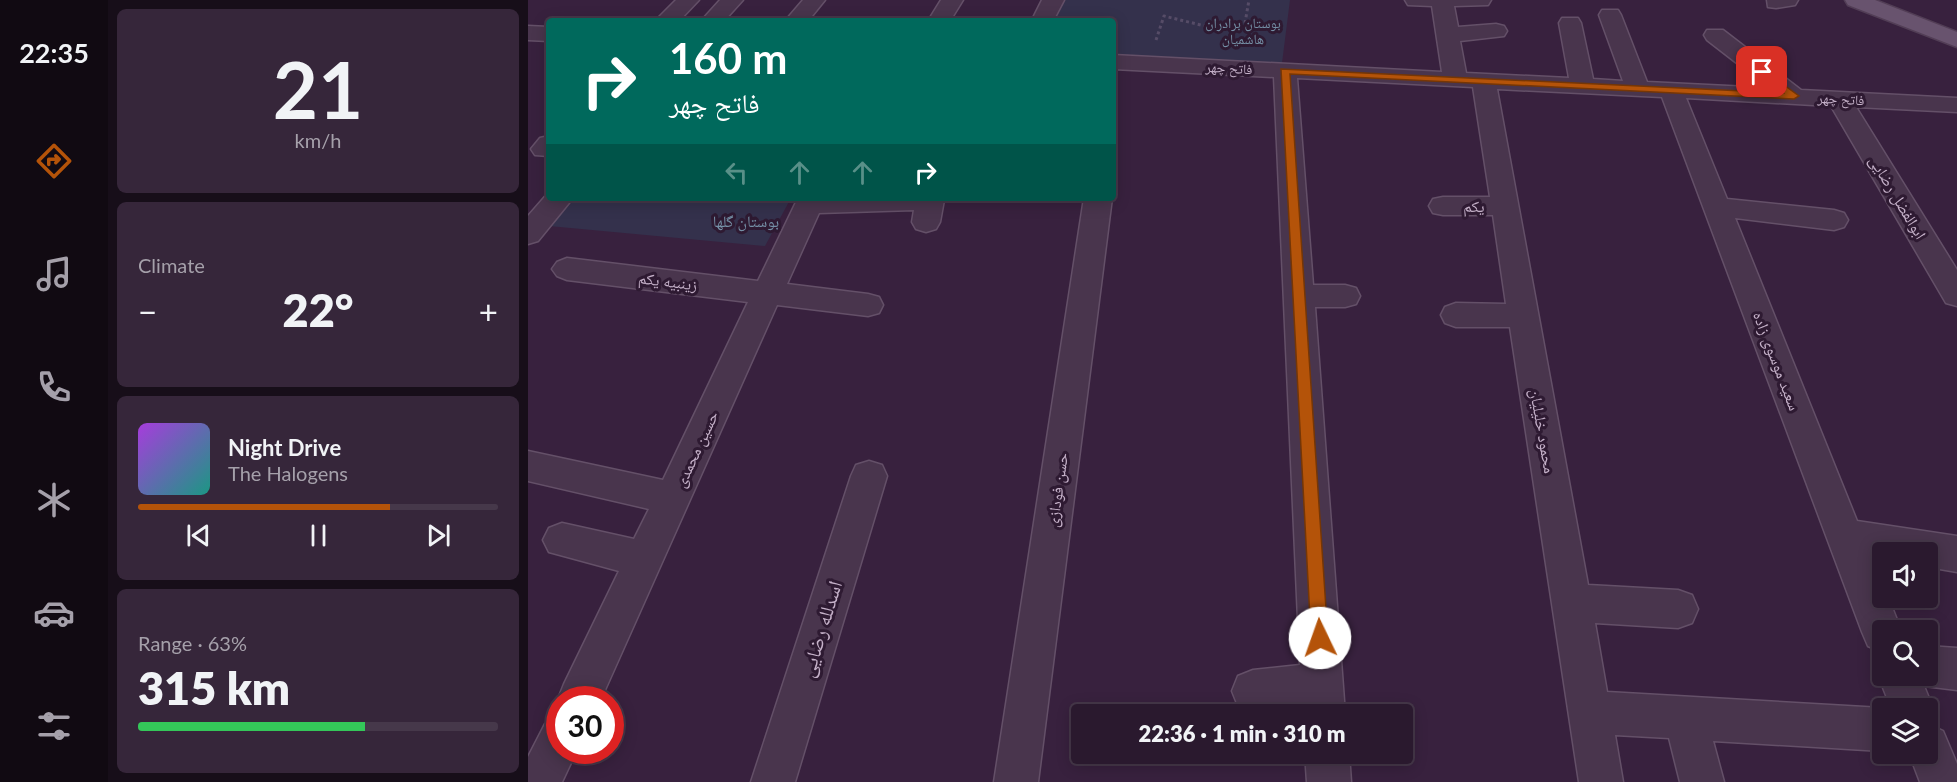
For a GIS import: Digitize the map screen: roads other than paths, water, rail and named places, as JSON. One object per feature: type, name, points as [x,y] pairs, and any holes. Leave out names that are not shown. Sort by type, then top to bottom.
[{"type":"main road","points":[[1869,2],[1957,40]]},
{"type":"street","points":[[669,18],[688,0]]},
{"type":"street","points":[[715,18],[732,0]]},
{"type":"street","points":[[799,18],[814,0]]},
{"type":"street","points":[[941,18],[952,0]]},
{"type":"street","points":[[1416,0],[1480,0]]},
{"type":"street","name":"محمود خلیلیان","points":[[1442,1],[1447,35],[1469,80],[1505,206],[1601,782]]},
{"type":"street","points":[[1610,15],[1638,88]]},
{"type":"street","points":[[1570,23],[1582,86]]},
{"type":"street","points":[[1447,35],[1496,31]]},
{"type":"street","points":[[528,33],[546,34]]},
{"type":"street","points":[[1715,35],[1794,96]]},
{"type":"street","name":"فاتح چهر","points":[[1116,62],[1957,105]]},
{"type":"street","points":[[1253,691],[1323,699],[1285,71]]},
{"type":"street","name":"سعید موسوی زاده","points":[[1671,90],[1877,620]]},
{"type":"street","name":"ابوالفضل رضایی","points":[[1839,99],[1957,295]]},
{"type":"street","points":[[528,234],[556,201]]},
{"type":"street","name":"حسین محمدی","points":[[585,686],[811,201]]},
{"type":"street","points":[[926,222],[930,201]]},
{"type":"street","name":"حسن فودازی","points":[[1016,782],[1098,201]]},
{"type":"street","name":"یکم","points":[[1443,206],[1505,206]]},
{"type":"street","points":[[1716,207],[1834,220]]},
{"type":"street","name":"زینبیه یکم","points":[[567,269],[868,304]]},
{"type":"street","points":[[1299,296],[1345,296]]},
{"type":"street","points":[[1456,315],[1523,316]]},
{"type":"street","points":[[531,471],[673,498]]},
{"type":"street","name":"اسدلله رضایی","points":[[772,782],[868,476]]},
{"type":"street","points":[[1845,536],[1957,554]]},
{"type":"street","points":[[562,540],[645,559]]},
{"type":"street","points":[[1571,603],[1678,609]]},
{"type":"street","points":[[1938,668],[1957,669]]},
{"type":"street","points":[[1589,712],[1872,729]]},
{"type":"street","points":[[1685,718],[1702,782]]},
{"type":"street","points":[[539,782],[548,764]]},
{"type":"street","points":[[1328,764],[1329,782]]},
{"type":"street","points":[[1935,764],[1942,782]]},
{"type":"park label","name":"بوستان برادران هاشمیان","points":[[1243,32]]},
{"type":"park label","name":"بوستان گلها","points":[[746,221]]}]
